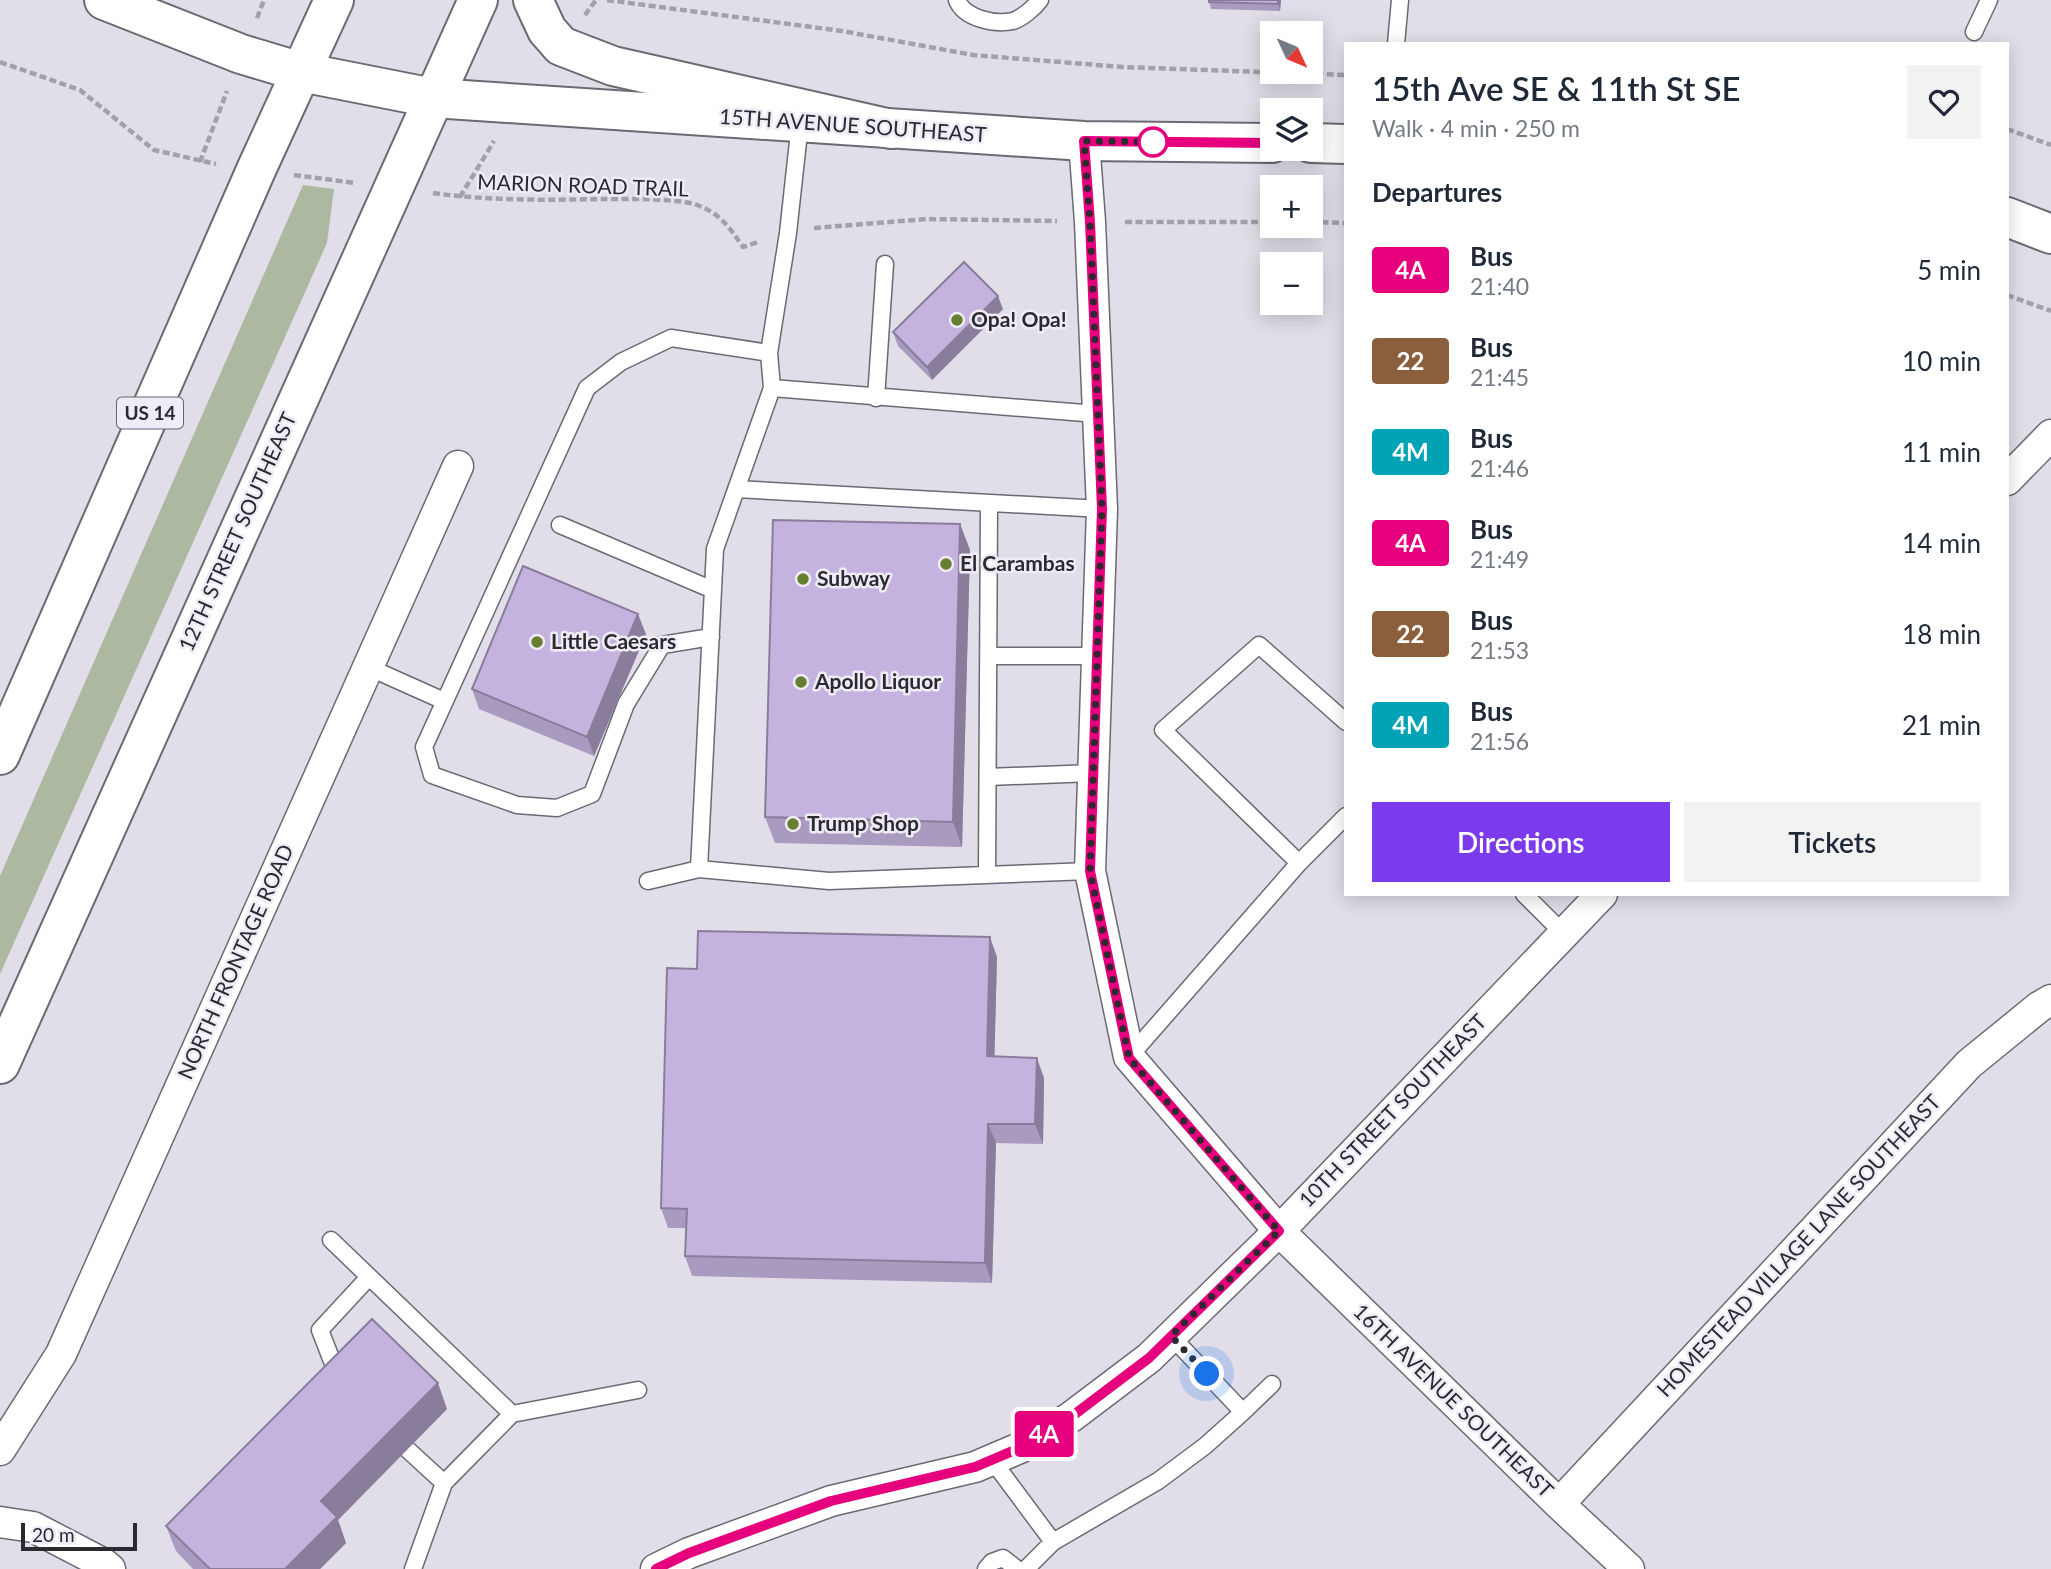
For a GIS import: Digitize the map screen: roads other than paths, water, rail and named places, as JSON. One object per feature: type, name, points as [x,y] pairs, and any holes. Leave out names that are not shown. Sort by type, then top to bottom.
[{"type":"main road","name":"15TH AVENUE SOUTHEAST","points":[[104,0],[242,54],[301,72],[433,98],[1084,141],[1260,143]]},
{"type":"main road","name":"US 14","points":[[0,755],[334,0]]},
{"type":"main road","name":"12TH STREET SOUTHEAST","points":[[0,1064],[478,0]]},
{"type":"main road","points":[[533,0],[547,30],[561,46],[613,66],[891,129]]},
{"type":"main road","points":[[1323,143],[1344,144]]},
{"type":"main road","points":[[2009,218],[2051,234]]},
{"type":"street","points":[[1084,141],[1102,509],[1090,871],[1129,1058]]},
{"type":"street","points":[[2009,478],[2051,435]]},
{"type":"street","name":"NORTH FRONTAGE ROAD","points":[[0,1450],[61,1354],[458,466]]},
{"type":"street","name":"10TH STREET SOUTHEAST","points":[[656,1569],[689,1553],[831,1501],[975,1467],[1022,1447],[1071,1417],[1149,1358],[1279,1231],[1600,896]]},
{"type":"street","name":"HOMESTEAD VILLAGE LANE SOUTHEAST","points":[[1559,1504],[1969,1065],[2051,1000]]},
{"type":"street","name":"16TH AVENUE SOUTHEAST","points":[[1129,1058],[1279,1231],[1629,1569]]},
{"type":"street","points":[[0,1522],[33,1527],[110,1569]]},
{"type":"lane","points":[[957,0],[960,8],[979,19],[998,22],[1014,20],[1036,6],[1040,0]]},
{"type":"lane","points":[[1396,42],[1400,0]]},
{"type":"lane","points":[[1974,32],[1989,0]]},
{"type":"lane","points":[[698,869],[715,549],[772,388],[769,353],[788,233],[800,123]]},
{"type":"lane","points":[[876,398],[885,264]]},
{"type":"lane","points":[[711,637],[662,645],[626,704],[592,794],[557,808],[517,805],[432,775],[424,747],[587,388],[621,362],[671,338],[769,353]]},
{"type":"lane","points":[[772,388],[1097,414]]},
{"type":"lane","points":[[736,489],[1102,509]]},
{"type":"lane","points":[[987,875],[989,503]]},
{"type":"lane","points":[[560,525],[713,590]]},
{"type":"lane","points":[[1299,863],[1163,730],[1259,645],[1344,720]]},
{"type":"lane","points":[[988,656],[1097,656]]},
{"type":"lane","points":[[368,667],[444,701]]},
{"type":"lane","points":[[988,777],[1093,773]]},
{"type":"lane","points":[[1129,1058],[1299,863],[1344,819]]},
{"type":"lane","points":[[648,881],[698,869],[829,881],[1090,871]]},
{"type":"lane","points":[[1526,896],[1564,934]]},
{"type":"lane","points":[[331,1240],[512,1414]]},
{"type":"lane","points":[[341,1385],[320,1330],[369,1277]]},
{"type":"lane","points":[[1171,1336],[1243,1412]]},
{"type":"lane","points":[[1026,1569],[1052,1542],[1157,1481],[1205,1446],[1272,1384]]},
{"type":"lane","points":[[413,1569],[444,1483],[512,1414],[638,1390]]},
{"type":"lane","points":[[408,1450],[444,1483]]},
{"type":"lane","points":[[992,1460],[1052,1542]]},
{"type":"lane","points":[[986,1569],[992,1562],[1003,1558],[1017,1569]]},
{"type":"place","name":"Opa! Opa!","points":[[957,320]]},
{"type":"place","name":"El Carambas","points":[[946,564]]},
{"type":"place","name":"Subway","points":[[803,579]]},
{"type":"place","name":"Little Caesars","points":[[537,642]]},
{"type":"place","name":"Apollo Liquor","points":[[801,682]]},
{"type":"place","name":"Trump Shop","points":[[793,824]]}]
